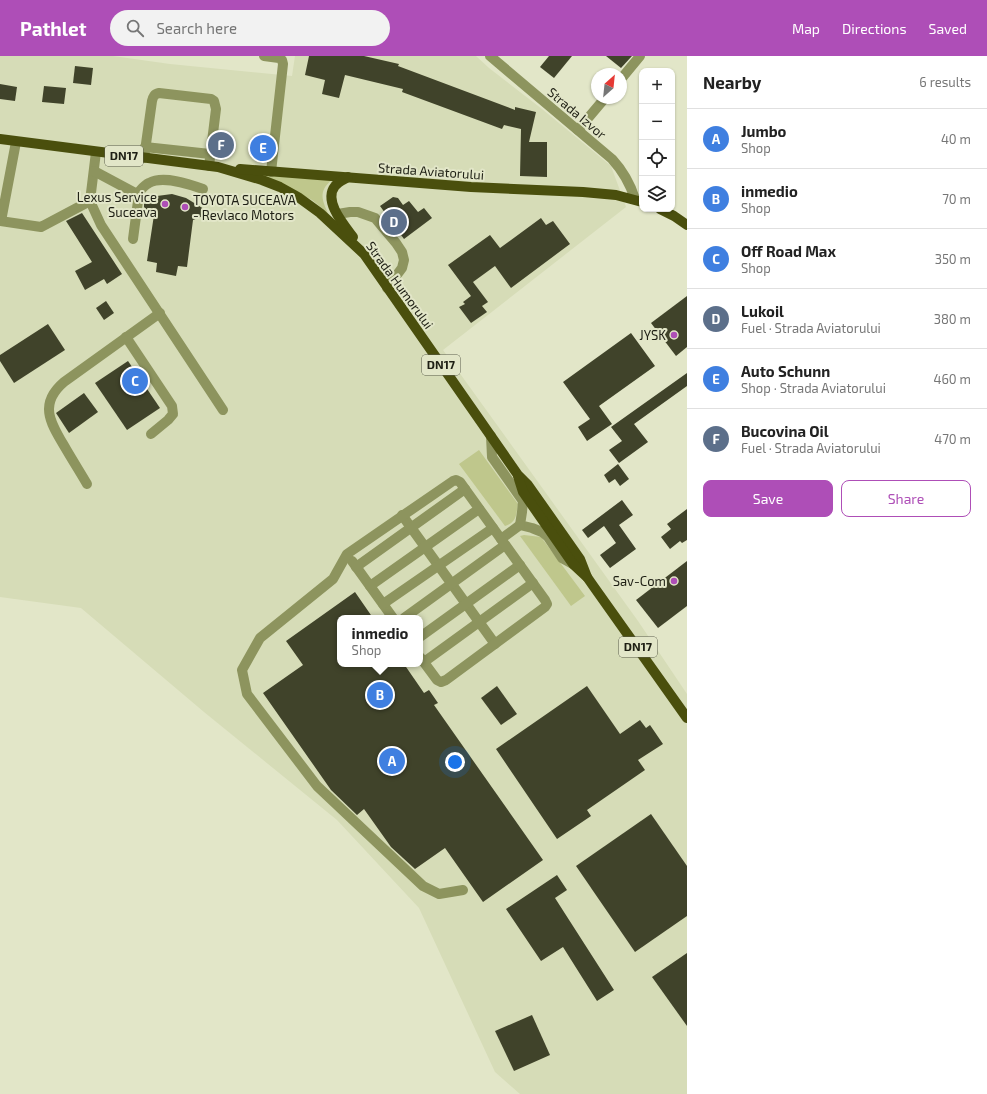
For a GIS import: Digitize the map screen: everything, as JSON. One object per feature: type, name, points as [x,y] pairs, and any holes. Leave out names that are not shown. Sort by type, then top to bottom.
[{"type":"main road","name":"Strada Humorului","points":[[0,139],[213,167],[266,182],[298,197],[320,213],[364,254],[518,475],[528,485],[580,559],[587,577]]},
{"type":"main road","name":"Strada Aviatorului","points":[[213,167],[471,188],[583,192],[616,195],[638,200]]},
{"type":"main road","points":[[348,177],[336,185],[332,190],[332,204],[364,254]]},
{"type":"main road","points":[[666,212],[687,225]]},
{"type":"main road","name":"Strada Humorului","points":[[518,475],[523,492],[573,564],[587,577],[619,620],[687,718]]},
{"type":"street","points":[[264,56],[279,58],[282,60],[283,64],[271,172]]},
{"type":"street","name":"Strada Izvor","points":[[490,56],[612,159],[625,175],[638,200]]},
{"type":"street","points":[[627,72],[640,56]]},
{"type":"street","points":[[144,158],[154,95],[211,99],[214,101],[216,109],[210,154],[213,167]]},
{"type":"street","points":[[578,130],[600,104]]},
{"type":"street","points":[[16,142],[1,221],[41,227],[90,201]]},
{"type":"street","points":[[145,147],[210,154]]},
{"type":"street","points":[[96,152],[90,201],[101,224],[223,410]]},
{"type":"street","points":[[94,171],[137,194]]},
{"type":"street","points":[[133,239],[138,201],[137,194],[150,182],[165,180],[184,182],[203,189]]},
{"type":"street","points":[[338,214],[358,212],[375,218],[402,252],[404,260],[402,268],[387,288]]},
{"type":"street","points":[[87,484],[52,426],[50,404],[55,392],[64,382],[160,314]]},
{"type":"street","points":[[126,337],[172,406],[172,414],[168,420],[151,434]]},
{"type":"street","points":[[408,615],[452,584],[520,526],[523,501],[492,456],[491,436]]},
{"type":"street","points":[[423,660],[437,680],[441,682],[446,680],[545,608],[547,604],[460,482],[456,480],[453,480],[348,554],[333,579],[260,638],[242,670],[248,694],[317,786],[423,886],[439,894],[463,890]]},
{"type":"street","points":[[356,567],[465,489]]},
{"type":"street","points":[[370,586],[479,509]]},
{"type":"street","points":[[402,516],[495,644]]},
{"type":"street","points":[[520,526],[532,528],[542,532],[562,558],[573,564]]},
{"type":"street","points":[[383,604],[493,528]]},
{"type":"street","points":[[348,554],[391,615]]},
{"type":"street","points":[[423,635],[520,565]]},
{"type":"street","points":[[423,658],[479,622],[533,583]]},
{"type":"shaded area","points":[[0,56],[113,56],[170,64],[292,76],[295,56],[476,56],[611,166],[626,207],[443,350],[638,621],[687,694],[687,1094],[520,1094],[495,1072],[419,908],[337,820],[204,712],[81,608],[0,597]]},
{"type":"shaded area","points":[[267,174],[333,179],[328,183],[323,191],[323,199],[328,213],[312,200],[266,177]]},
{"type":"shaded area","points":[[479,450],[518,504],[514,520],[505,526],[459,464]]},
{"type":"shaded area","points":[[520,536],[541,537],[585,596],[571,606]]},
{"type":"building","points":[[309,56],[364,56],[399,64],[398,66],[515,110],[515,107],[536,112],[529,142],[547,142],[547,177],[520,176],[521,129],[504,125],[502,129],[402,92],[403,89],[345,75],[339,98],[322,94],[325,80],[305,75]]},
{"type":"building","points":[[549,56],[572,56],[554,78],[540,67]]},
{"type":"building","points":[[606,56],[632,56],[621,68]]},
{"type":"building","points":[[75,66],[93,68],[91,85],[73,83]]},
{"type":"building","points":[[0,84],[17,87],[15,101],[0,99]]},
{"type":"building","points":[[44,86],[66,88],[64,104],[42,102]]},
{"type":"building","points":[[172,194],[186,198],[204,209],[208,214],[193,220],[187,267],[178,266],[176,276],[156,272],[157,263],[147,261],[154,215],[144,207],[144,204],[157,196]]},
{"type":"building","points":[[393,197],[398,198],[403,205],[409,201],[418,212],[424,208],[432,218],[404,239],[380,206]]},
{"type":"building","points":[[82,213],[122,274],[107,284],[104,279],[85,290],[75,271],[92,262],[66,221]]},
{"type":"building","points":[[541,218],[546,225],[553,221],[570,244],[511,288],[495,266],[473,282],[488,302],[482,306],[487,312],[471,323],[459,307],[465,304],[463,302],[471,296],[448,265],[490,235],[500,248]]},
{"type":"building","name":"JYSK","points":[[687,296],[687,347],[676,356],[651,323]]},
{"type":"building","points":[[106,301],[114,313],[104,320],[96,308]]},
{"type":"building","points":[[48,324],[65,350],[14,383],[0,361],[0,355]]},
{"type":"building","points":[[631,333],[655,366],[599,406],[612,424],[587,441],[578,427],[590,419],[563,382]]},
{"type":"building","points":[[128,361],[160,408],[127,430],[95,383]]},
{"type":"building","points":[[687,373],[687,386],[634,424],[648,442],[619,463],[609,450],[622,441],[611,427]]},
{"type":"building","points":[[84,393],[98,412],[69,433],[56,413]]},
{"type":"building","points":[[618,464],[629,479],[620,486],[615,479],[609,483],[604,475]]},
{"type":"building","points":[[622,500],[633,515],[619,525],[636,549],[610,568],[600,555],[616,543],[604,526],[588,538],[582,530]]},
{"type":"building","points":[[687,509],[687,540],[682,543],[680,541],[670,549],[661,537],[671,529],[667,524]]},
{"type":"building","name":"Sav-Com","points":[[687,561],[687,606],[658,628],[636,600]]},
{"type":"building","points":[[355,592],[371,615],[337,615],[337,667],[406,667],[424,693],[429,690],[438,703],[434,705],[543,860],[483,902],[445,848],[415,869],[391,847],[364,809],[357,815],[331,790],[263,693],[303,665],[286,641]]},
{"type":"building","points":[[497,686],[517,714],[501,725],[481,698]]},
{"type":"building","points":[[587,686],[620,734],[640,720],[646,728],[650,725],[663,744],[638,760],[645,770],[587,810],[591,816],[557,839],[496,749]]},
{"type":"building","points":[[651,814],[687,866],[687,916],[635,952],[576,866]]},
{"type":"building","points":[[557,875],[567,890],[555,898],[614,990],[597,1001],[563,947],[541,961],[506,909]]},
{"type":"building","points":[[687,953],[687,1026],[652,977]]},
{"type":"building","points":[[532,1015],[550,1055],[514,1071],[495,1031]]},
{"type":"place","name":"Bucovina Oil","points":[[221,145]]},
{"type":"place","name":"Auto Schunn","points":[[263,148]]},
{"type":"place","name":"Lexus Service Suceava","points":[[165,204]]},
{"type":"place","name":"TOYOTA SUCEAVA - Revlaco Motors","points":[[185,207]]},
{"type":"place","name":"Lukoil","points":[[394,222]]},
{"type":"place","name":"JYSK","points":[[674,335]]},
{"type":"place","name":"Off Road Max","points":[[135,381]]},
{"type":"place","name":"Sav-Com","points":[[674,581]]},
{"type":"place","name":"inmedio","points":[[380,695]]},
{"type":"place","name":"Jumbo","points":[[392,761]]}]
